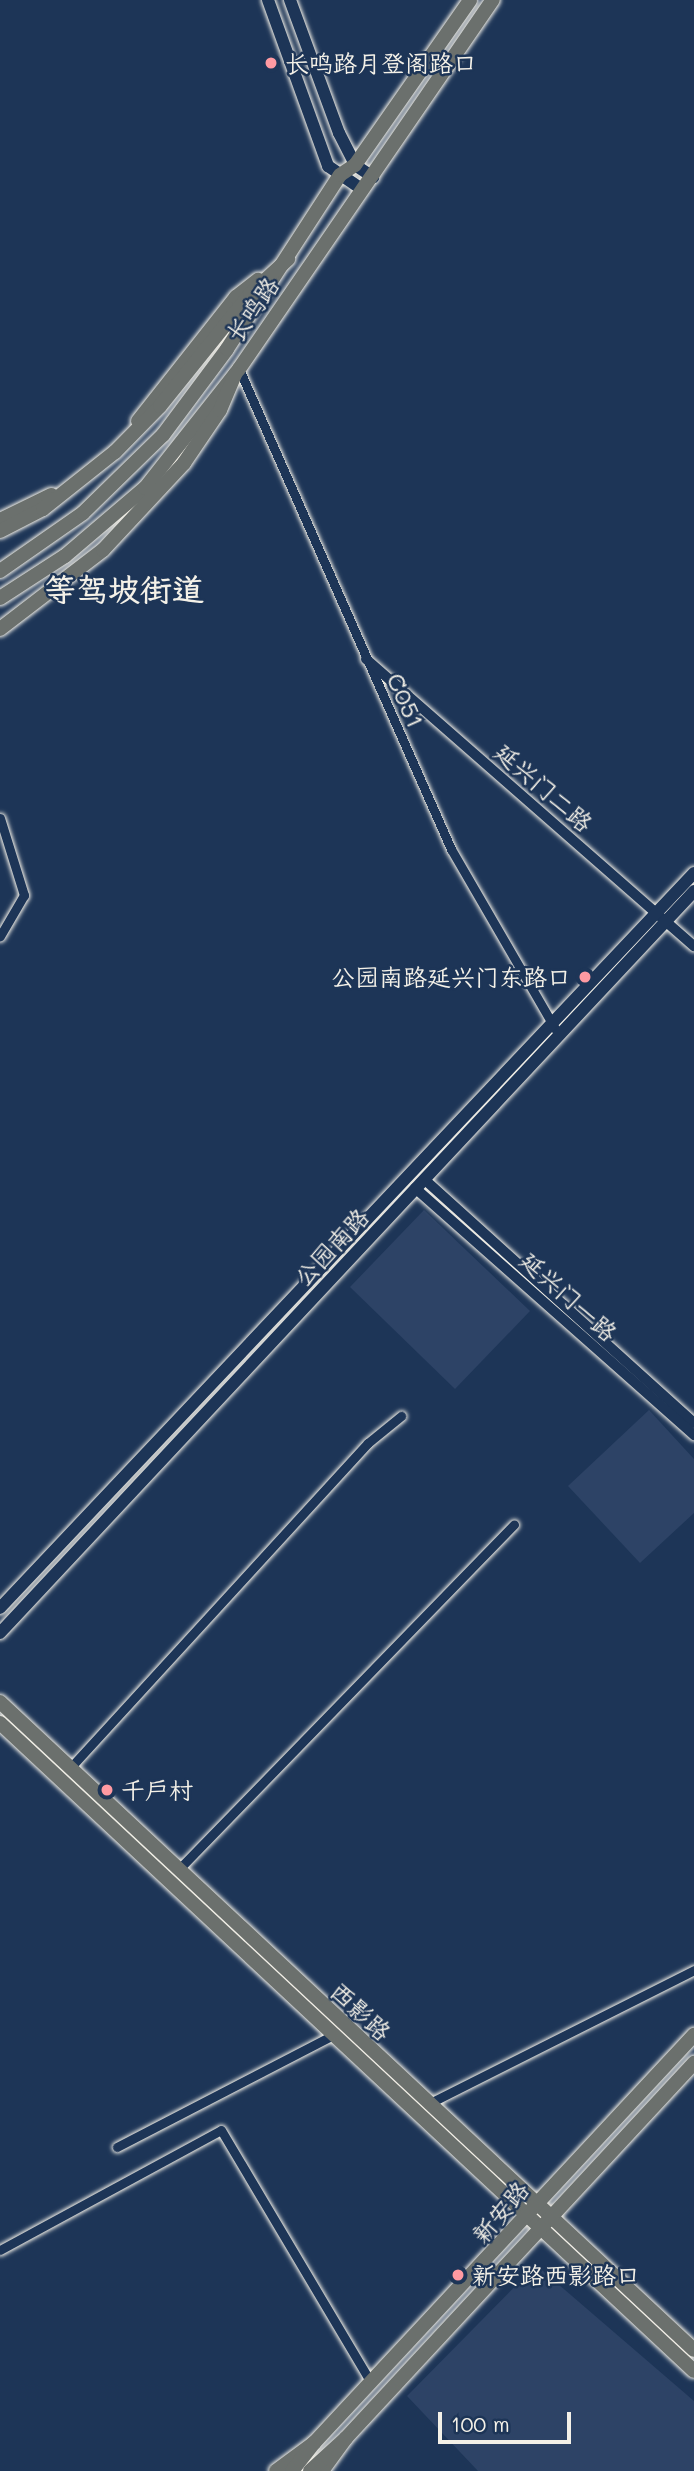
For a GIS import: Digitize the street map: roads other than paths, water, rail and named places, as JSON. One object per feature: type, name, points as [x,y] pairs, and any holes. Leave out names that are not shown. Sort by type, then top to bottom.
[{"type":"main road","points":[[268,0],[328,166],[363,190]]},
{"type":"main road","points":[[290,0],[355,165],[373,177]]},
{"type":"main road","name":"长鸣路","points":[[0,571],[83,513],[143,458],[288,258],[340,175],[355,165],[470,0]]},
{"type":"main road","name":"长鸣路","points":[[0,598],[75,549],[145,488],[237,371],[493,0]]},
{"type":"main road","points":[[0,531],[43,509],[83,478],[160,406],[250,293],[288,258]]},
{"type":"main road","points":[[0,520],[41,502],[107,451],[141,417],[236,297],[288,258]]},
{"type":"main road","points":[[0,629],[103,550],[202,437],[237,371]]},
{"type":"main road","name":"公园南路","points":[[0,1608],[555,1030],[660,917],[694,873]]},
{"type":"main road","name":"公园南路","points":[[660,917],[694,891]]},
{"type":"main road","name":"公园南路","points":[[0,1633],[420,1184],[555,1030]]},
{"type":"main road","name":"西影路","points":[[0,1702],[428,2104],[694,2371]]},
{"type":"main road","name":"西影路","points":[[0,1723],[335,2034],[535,2210]]},
{"type":"main road","name":"新安路","points":[[276,2471],[314,2443],[535,2210],[555,2178],[694,2035]]},
{"type":"main road","name":"新安路","points":[[322,2471],[346,2438],[694,2063]]},
{"type":"main road","name":"西影路","points":[[548,2223],[694,2350]]},
{"type":"main road","points":[[310,2471],[346,2438]]},
{"type":"main road","points":[[292,2471],[314,2443]]},
{"type":"street","name":"C051","points":[[237,371],[450,849],[555,1030]]},
{"type":"street","name":"延兴门二路","points":[[366,659],[694,946]]},
{"type":"street","points":[[0,818],[24,895],[0,936]]},
{"type":"street","name":"延兴门一路","points":[[420,1184],[694,1423]]},
{"type":"street","name":"延兴门一路","points":[[420,1184],[694,1435]]},
{"type":"street","points":[[70,1768],[368,1443],[401,1416]]},
{"type":"street","points":[[178,1871],[514,1525]]},
{"type":"street","points":[[428,2104],[694,1970]]},
{"type":"street","points":[[117,2147],[335,2034]]},
{"type":"street","points":[[0,2250],[220,2130],[371,2383]]},
{"type":"place","name":"长鸣路月登阁路口","points":[[271,63]]},
{"type":"place","name":"公园南路延兴门东路口","points":[[585,977]]},
{"type":"place","name":"千户村","points":[[107,1790]]},
{"type":"place","name":"新安路西影路口","points":[[458,2275]]},
{"type":"district","name":"等驾坡街道","points":[[124,588]]}]
